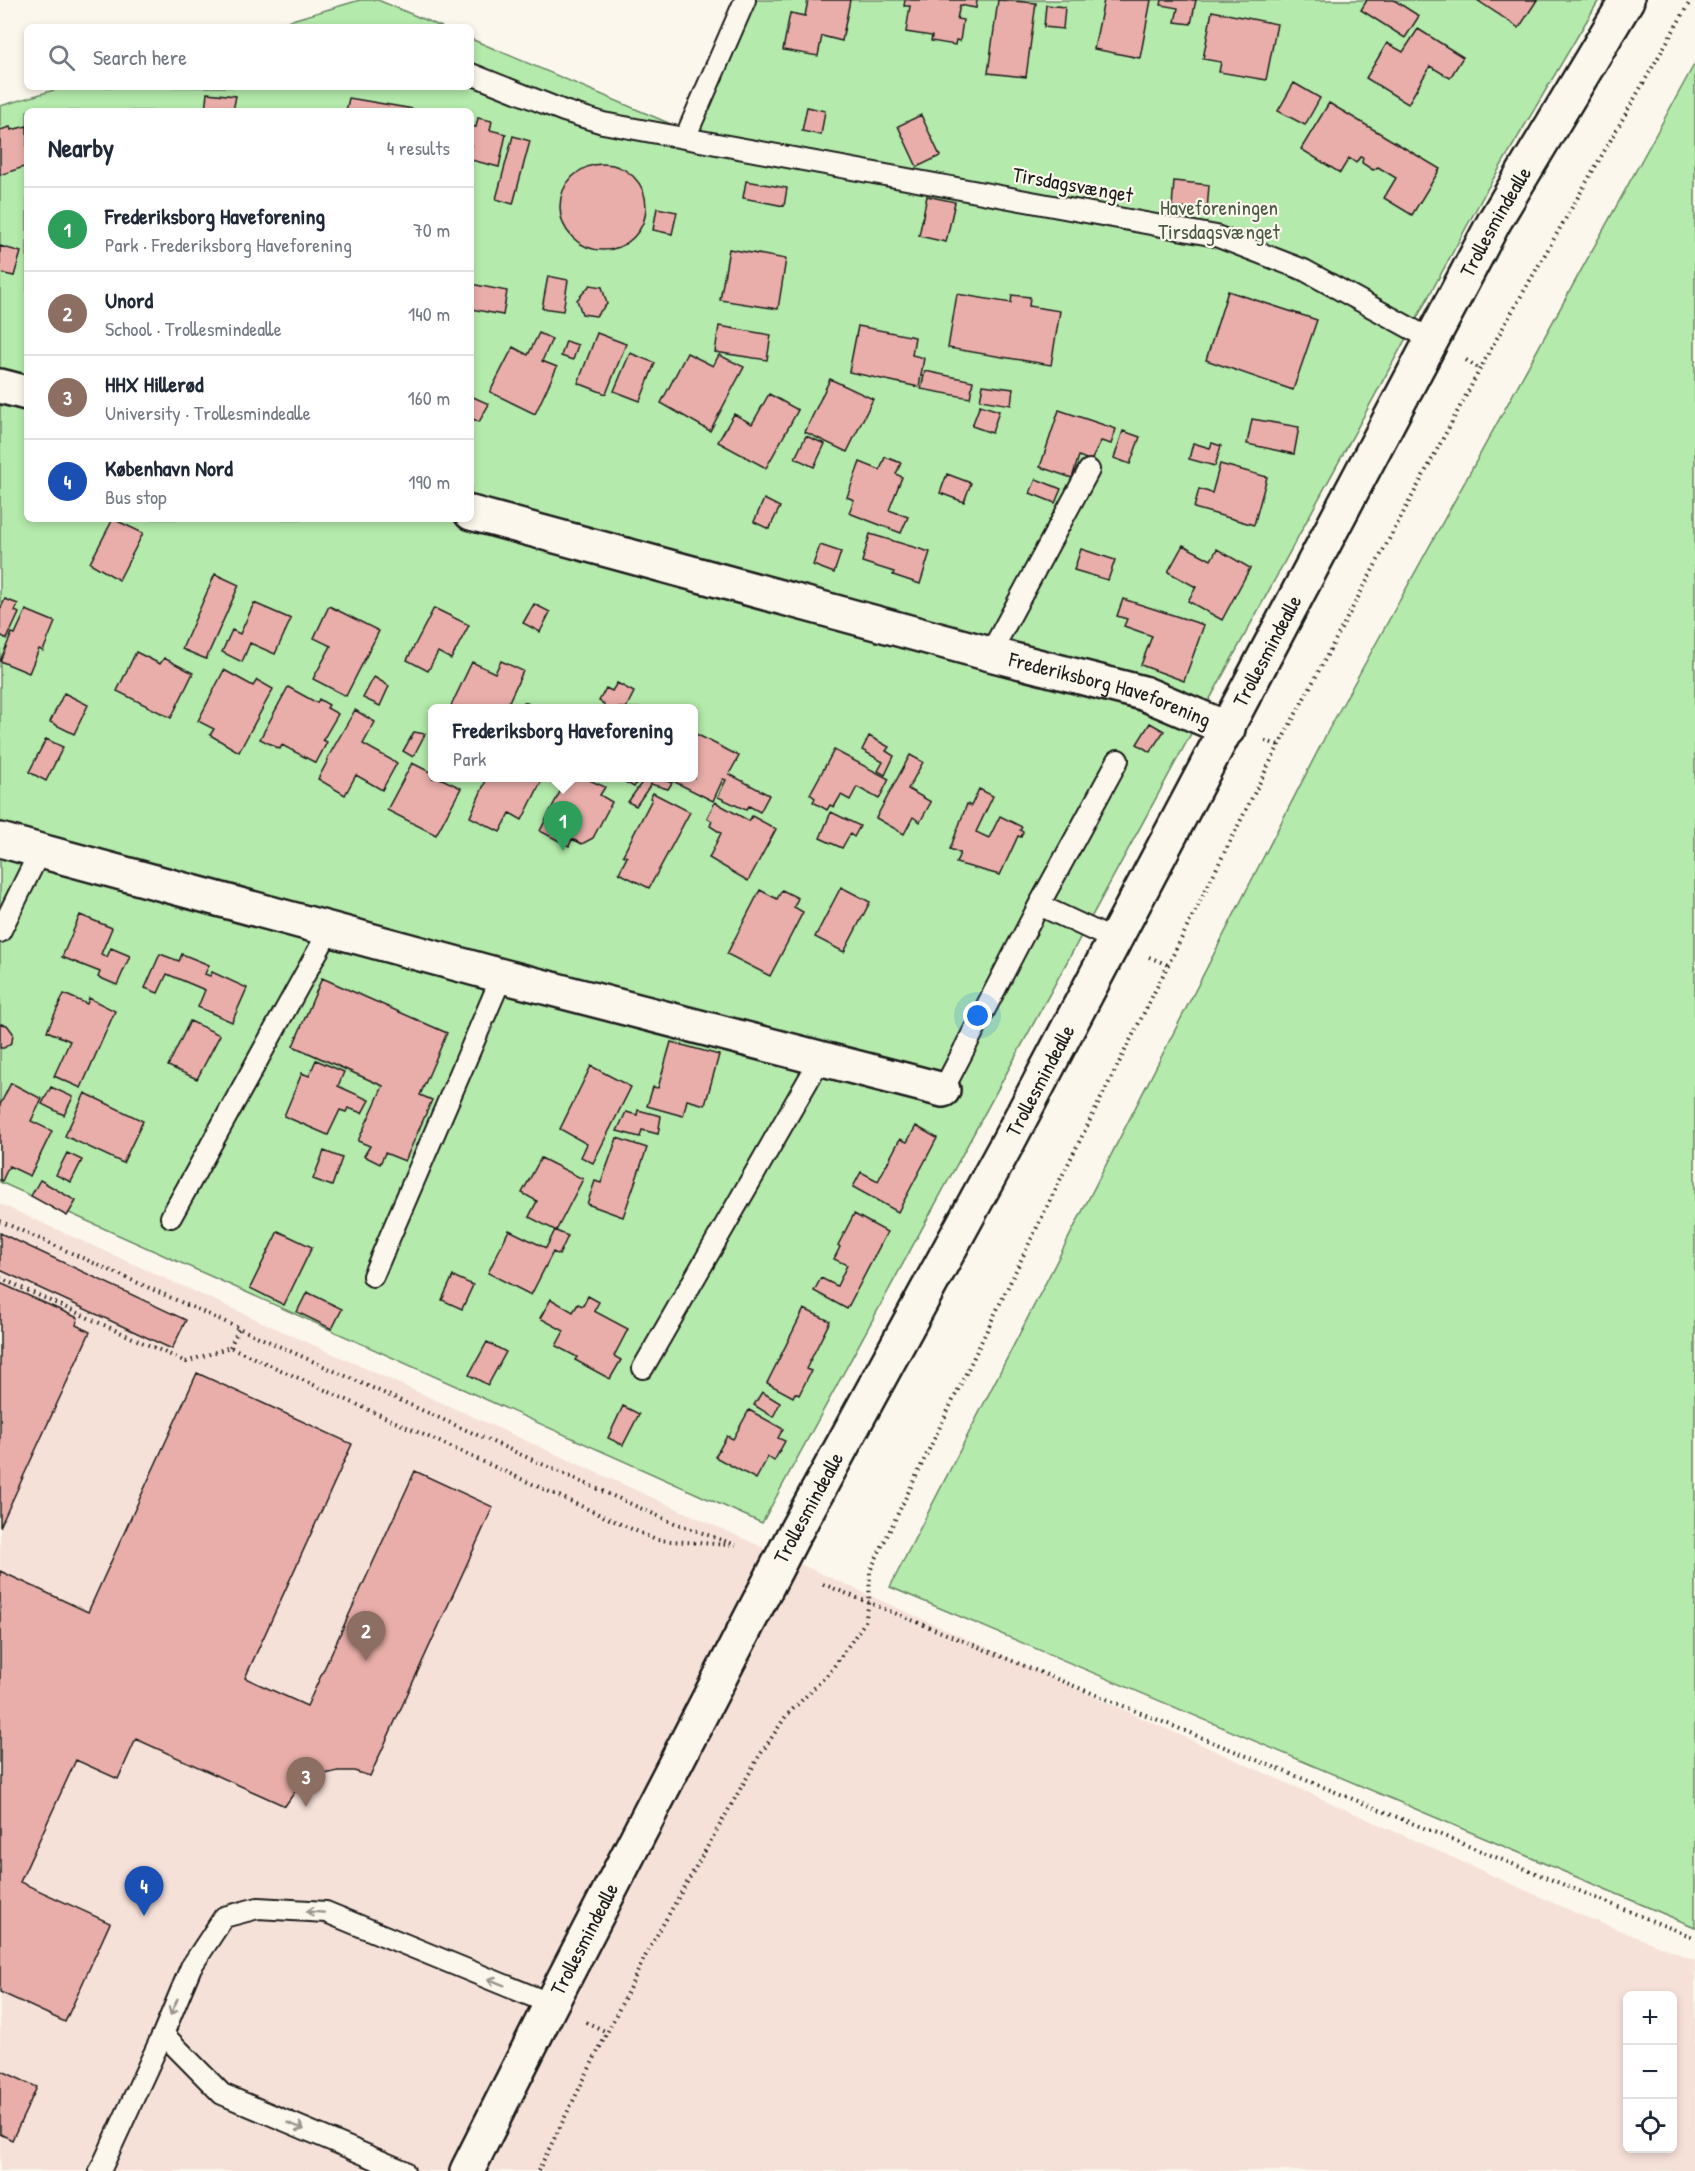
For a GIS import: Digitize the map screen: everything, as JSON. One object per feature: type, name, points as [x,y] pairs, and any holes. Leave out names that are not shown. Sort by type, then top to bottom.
[{"type":"street","name":"Trollesmindealle","points":[[467,2171],[550,2004],[792,1538],[1008,1142],[1494,222],[1627,0]]},
{"type":"street","points":[[0,386],[24,392]]},
{"type":"street","name":"Frederiksborg Haveforening","points":[[474,514],[990,654],[1143,693],[1228,729]]},
{"type":"street","points":[[0,840],[502,976],[944,1090]]},
{"type":"lane","points":[[685,138],[745,0]]},
{"type":"lane","name":"Tirsdagsvænget","points":[[474,75],[564,111],[603,123],[1216,236],[1304,270],[1432,340]]},
{"type":"lane","name":"Frederiksborg Haveforening","points":[[990,654],[1089,470]]},
{"type":"lane","points":[[944,1090],[1039,904],[1118,760]]},
{"type":"lane","points":[[0,932],[40,851]]},
{"type":"lane","points":[[1039,904],[1114,940]]},
{"type":"lane","points":[[171,1216],[330,929]]},
{"type":"lane","points":[[374,1276],[502,976]]},
{"type":"lane","points":[[643,1368],[820,1058]]},
{"type":"lane","points":[[100,2171],[191,1967],[224,1917],[258,1908],[326,1912],[550,2004]]},
{"type":"lane","points":[[163,2034],[222,2094],[404,2171]]},
{"type":"path","points":[[538,2171],[649,1949],[758,1758],[786,1716],[830,1672],[865,1622],[869,1603],[870,1571],[875,1560],[1068,1163],[1269,764],[1493,345],[1692,0]]},
{"type":"path","points":[[0,1221],[669,1521],[736,1545],[656,1540],[230,1347],[186,1362],[0,1278]]},
{"type":"path","points":[[230,1347],[239,1328]]},
{"type":"path","points":[[823,1584],[1695,1938]]},
{"type":"shaded area","points":[[0,1204],[1578,1914],[1695,1960],[1695,2171],[0,2171]]},
{"type":"green space","points":[[360,0],[378,0],[435,24],[278,24]]},
{"type":"green space","name":"Haveforeningen Tirsdagsvænget","points":[[748,0],[1599,0],[1486,191],[762,1523],[0,1182],[0,106],[54,90],[474,90],[474,40],[678,127]]},
{"type":"green space","points":[[1695,63],[1695,1927],[890,1587],[1329,729]]},
{"type":"building","points":[[808,0],[850,0],[842,41],[822,36],[818,56],[783,50],[790,13],[805,16]]},
{"type":"building","points":[[905,0],[977,0],[976,8],[960,5],[957,19],[963,20],[960,41],[956,40],[955,45],[931,41],[932,36],[906,32],[910,6],[904,6]]},
{"type":"building","points":[[998,0],[1036,3],[1026,77],[988,73]]},
{"type":"building","points":[[1104,0],[1151,0],[1140,58],[1094,49]]},
{"type":"building","points":[[1162,0],[1196,0],[1191,24],[1175,22],[1178,8],[1161,5]]},
{"type":"building","points":[[1367,0],[1394,0],[1419,16],[1405,38],[1361,10]]},
{"type":"building","points":[[1477,0],[1537,0],[1519,28]]},
{"type":"building","points":[[1046,5],[1065,7],[1063,29],[1044,27]]},
{"type":"building","points":[[1212,11],[1277,24],[1266,80],[1219,72],[1221,62],[1203,59]]},
{"type":"building","points":[[1418,29],[1463,57],[1450,78],[1430,66],[1408,104],[1366,78],[1387,43],[1403,52]]},
{"type":"building","points":[[1294,83],[1320,98],[1305,125],[1278,111]]},
{"type":"building","points":[[207,93],[236,96],[234,108],[205,108]]},
{"type":"building","points":[[349,98],[407,108],[347,108]]},
{"type":"building","points":[[1329,103],[1440,169],[1412,215],[1384,198],[1396,178],[1378,167],[1373,170],[1362,163],[1363,158],[1360,157],[1356,163],[1349,158],[1340,173],[1301,149]]},
{"type":"building","points":[[807,107],[825,111],[821,135],[802,131]]},
{"type":"building","points":[[921,115],[940,156],[917,167],[898,126]]},
{"type":"building","points":[[478,118],[492,121],[490,130],[506,134],[499,167],[474,161],[474,127],[476,127]]},
{"type":"building","points":[[10,127],[11,130],[24,127],[24,167],[0,175],[0,130]]},
{"type":"building","points":[[513,136],[530,141],[513,204],[496,199]]},
{"type":"building","points":[[603,164],[619,168],[633,177],[642,191],[646,207],[642,223],[633,237],[619,246],[603,250],[587,246],[573,237],[564,223],[560,207],[564,191],[573,177],[587,168]]},
{"type":"building","points":[[746,181],[787,188],[784,206],[743,198]]},
{"type":"building","points":[[1174,181],[1209,185],[1207,211],[1172,207]]},
{"type":"building","points":[[927,196],[955,202],[946,242],[919,236]]},
{"type":"building","points":[[657,208],[677,212],[672,234],[653,230]]},
{"type":"building","points":[[0,246],[21,252],[14,276],[0,273]]},
{"type":"building","points":[[729,249],[786,259],[778,309],[720,300]]},
{"type":"building","points":[[548,276],[568,280],[563,311],[542,308]]},
{"type":"building","points":[[474,285],[507,291],[503,315],[474,310]]},
{"type":"building","points":[[590,285],[602,287],[607,304],[596,316],[582,314],[577,300]]},
{"type":"building","points":[[1228,291],[1317,320],[1293,390],[1206,360]]},
{"type":"building","points":[[957,294],[1011,303],[1012,295],[1030,297],[1029,306],[1060,311],[1051,365],[948,348]]},
{"type":"building","points":[[719,326],[771,335],[767,360],[715,352]]},
{"type":"building","points":[[858,326],[915,337],[912,355],[924,358],[919,387],[849,372]]},
{"type":"building","points":[[539,333],[552,339],[542,361],[557,367],[535,414],[490,392],[513,347],[528,355]]},
{"type":"building","points":[[597,333],[626,344],[606,394],[578,383]]},
{"type":"building","points":[[566,341],[578,345],[573,360],[561,356]]},
{"type":"building","points":[[630,353],[655,363],[640,401],[614,391]]},
{"type":"building","points":[[687,353],[713,366],[719,355],[744,367],[710,431],[661,403]]},
{"type":"building","points":[[925,371],[973,381],[970,398],[921,389]]},
{"type":"building","points":[[830,379],[873,399],[847,452],[805,432]]},
{"type":"building","points":[[983,385],[1013,389],[1011,405],[980,400]]},
{"type":"building","points":[[769,394],[798,410],[766,468],[718,442],[734,414],[752,424]]},
{"type":"building","points":[[474,397],[489,404],[479,422],[474,420]]},
{"type":"building","points":[[980,405],[999,411],[992,433],[972,426]]},
{"type":"building","points":[[1059,410],[1116,429],[1111,444],[1101,441],[1091,461],[1079,456],[1072,478],[1040,467]]},
{"type":"building","points":[[1252,419],[1299,427],[1294,454],[1247,444]]},
{"type":"building","points":[[1123,431],[1140,437],[1130,464],[1114,458]]},
{"type":"building","points":[[806,436],[825,444],[814,467],[795,458]]},
{"type":"building","points":[[1193,443],[1210,448],[1212,443],[1221,446],[1215,466],[1189,459]]},
{"type":"building","points":[[885,457],[901,463],[896,474],[902,477],[889,510],[908,517],[901,533],[849,513],[854,500],[847,497],[860,462],[880,470]]},
{"type":"building","points":[[1220,464],[1267,477],[1254,525],[1194,508],[1199,489],[1212,493]]},
{"type":"building","points":[[947,474],[971,483],[964,502],[940,493]]},
{"type":"building","points":[[1036,479],[1061,489],[1055,503],[1030,493]]},
{"type":"building","points":[[764,499],[780,507],[769,529],[754,522]]},
{"type":"building","points":[[111,522],[119,522],[143,533],[119,580],[90,563]]},
{"type":"building","points":[[870,534],[930,552],[920,584],[893,575],[894,572],[862,562]]},
{"type":"building","points":[[820,545],[841,552],[834,573],[813,565]]},
{"type":"building","points":[[1183,545],[1211,560],[1217,549],[1250,568],[1222,620],[1188,601],[1196,587],[1168,572]]},
{"type":"building","points":[[1081,549],[1115,560],[1108,580],[1074,570]]},
{"type":"building","points":[[215,574],[239,585],[206,659],[182,649]]},
{"type":"building","points":[[5,599],[18,604],[15,611],[19,613],[7,639],[0,635],[0,610]]},
{"type":"building","points":[[1123,599],[1204,625],[1184,681],[1141,665],[1152,636],[1124,626],[1127,619],[1117,616]]},
{"type":"building","points":[[254,603],[291,619],[275,654],[250,643],[242,662],[222,652],[232,630],[240,634]]},
{"type":"building","points":[[534,604],[550,612],[540,632],[523,623]]},
{"type":"building","points":[[329,606],[379,631],[346,696],[313,679],[331,646],[314,638]]},
{"type":"building","points":[[434,608],[469,625],[451,659],[438,652],[428,671],[407,660]]},
{"type":"building","points":[[26,610],[55,622],[43,651],[39,649],[29,673],[0,661],[12,633],[15,634]]},
{"type":"building","points":[[136,652],[160,664],[164,658],[193,673],[171,718],[117,691]]},
{"type":"building","points":[[501,661],[523,671],[508,704],[452,704],[472,662],[495,673]]},
{"type":"building","points":[[224,670],[253,686],[257,680],[273,689],[239,752],[210,735],[214,729],[198,721]]},
{"type":"building","points":[[374,677],[389,686],[380,706],[363,698]]},
{"type":"building","points":[[617,683],[634,692],[628,704],[604,704],[599,701],[606,688],[612,691]]},
{"type":"building","points":[[288,687],[317,703],[319,699],[329,705],[327,708],[338,714],[323,740],[327,742],[316,763],[282,745],[280,749],[260,739]]},
{"type":"building","points":[[64,693],[88,705],[74,734],[50,722]]},
{"type":"building","points":[[355,710],[375,722],[363,744],[397,763],[382,790],[356,775],[345,795],[318,779]]},
{"type":"building","points":[[1150,723],[1164,731],[1150,752],[1137,744]]},
{"type":"building","points":[[414,732],[425,734],[413,757],[403,751]]},
{"type":"building","points":[[698,735],[739,756],[729,774],[769,795],[760,812],[749,806],[746,810],[718,797],[726,780],[723,779],[713,801],[675,782],[698,782]]},
{"type":"building","points":[[869,736],[889,747],[886,751],[894,756],[885,775],[878,771],[883,762],[862,750]]},
{"type":"building","points":[[46,739],[63,747],[46,781],[29,772]]},
{"type":"building","points":[[834,750],[889,779],[879,799],[857,787],[850,800],[841,795],[834,807],[830,805],[827,810],[813,802],[815,798],[810,794]]},
{"type":"building","points":[[910,755],[923,762],[908,789],[931,802],[920,822],[913,817],[904,834],[876,818]]},
{"type":"building","points":[[412,763],[428,771],[428,782],[448,782],[461,788],[436,835],[387,810]]},
{"type":"building","points":[[485,782],[541,782],[522,820],[510,813],[500,832],[470,817]]},
{"type":"building","points":[[565,782],[594,782],[605,787],[600,795],[612,802],[593,838],[582,844],[572,839],[569,846],[540,831]]},
{"type":"building","points":[[625,782],[637,782],[634,787]]},
{"type":"building","points":[[642,782],[672,783],[668,789],[651,784],[636,806],[628,802]]},
{"type":"building","points":[[979,789],[993,796],[976,832],[989,838],[1000,816],[1022,827],[1021,837],[1018,836],[1000,875],[956,863],[960,853],[950,849],[967,804],[971,806]]},
{"type":"building","points":[[653,793],[690,812],[649,888],[619,873],[627,857],[623,855]]},
{"type":"building","points":[[715,802],[749,821],[752,816],[776,829],[748,881],[709,858],[721,833],[710,826],[712,821],[707,818]]},
{"type":"building","points":[[831,812],[860,826],[854,837],[850,834],[842,848],[820,838]]},
{"type":"building","points":[[841,887],[870,902],[844,952],[815,937]]},
{"type":"building","points":[[760,890],[777,899],[782,890],[798,898],[794,907],[803,912],[770,976],[727,954]]},
{"type":"building","points":[[80,915],[112,928],[101,954],[107,957],[111,948],[130,956],[117,985],[98,977],[100,972],[62,957]]},
{"type":"building","points":[[160,954],[179,961],[182,954],[209,965],[205,974],[210,976],[212,972],[247,988],[232,1022],[198,1007],[205,990],[167,974],[158,993],[145,988]]},
{"type":"building","points":[[322,978],[447,1033],[420,1095],[432,1100],[405,1161],[385,1153],[380,1164],[364,1156],[370,1146],[358,1141],[383,1086],[293,1046]]},
{"type":"building","points":[[64,994],[87,1004],[89,998],[115,1011],[81,1088],[54,1076],[70,1041],[47,1031]]},
{"type":"building","points":[[190,1021],[220,1035],[197,1079],[168,1066]]},
{"type":"building","points":[[0,1024],[7,1025],[13,1033],[12,1042],[4,1048],[0,1048]]},
{"type":"building","points":[[671,1042],[719,1055],[705,1105],[687,1100],[683,1116],[647,1106],[653,1087],[658,1088]]},
{"type":"building","points":[[316,1060],[344,1072],[338,1086],[369,1100],[362,1113],[348,1108],[346,1112],[340,1110],[328,1135],[284,1116],[302,1073],[309,1076]]},
{"type":"building","points":[[591,1066],[631,1087],[593,1163],[581,1157],[587,1144],[560,1129]]},
{"type":"building","points":[[11,1083],[42,1099],[31,1121],[52,1131],[30,1176],[9,1166],[2,1181],[0,1180],[0,1105]]},
{"type":"building","points":[[51,1087],[73,1097],[64,1115],[42,1104]]},
{"type":"building","points":[[85,1093],[143,1121],[123,1163],[65,1136]]},
{"type":"building","points":[[638,1110],[661,1116],[658,1134],[642,1130],[640,1137],[617,1131],[626,1112],[637,1115]]},
{"type":"building","points":[[916,1126],[937,1138],[898,1212],[853,1187],[861,1172],[878,1181],[900,1139],[907,1142]]},
{"type":"building","points":[[617,1138],[647,1148],[623,1217],[587,1204],[595,1181],[601,1183]]},
{"type":"building","points":[[324,1151],[342,1158],[332,1186],[313,1179]]},
{"type":"building","points":[[67,1153],[82,1160],[71,1182],[56,1175]]},
{"type":"building","points":[[541,1158],[583,1179],[556,1231],[568,1236],[559,1255],[553,1252],[531,1295],[488,1273],[509,1230],[546,1248],[555,1230],[529,1217],[537,1201],[522,1193]]},
{"type":"building","points":[[40,1180],[76,1201],[67,1216],[31,1196]]},
{"type":"building","points":[[854,1214],[887,1232],[847,1309],[814,1291],[821,1278],[837,1286],[847,1265],[834,1259],[840,1247],[838,1245]]},
{"type":"building","points":[[278,1231],[312,1247],[284,1305],[250,1288]]},
{"type":"building","points":[[0,1233],[186,1320],[172,1349],[0,1270]]},
{"type":"building","points":[[453,1276],[473,1285],[462,1309],[442,1300]]},
{"type":"building","points":[[0,1283],[78,1318],[76,1325],[90,1332],[0,1527]]},
{"type":"building","points":[[307,1292],[342,1309],[332,1329],[297,1312]]},
{"type":"building","points":[[588,1296],[599,1302],[594,1311],[628,1329],[614,1356],[621,1360],[610,1379],[575,1360],[577,1357],[556,1346],[564,1331],[540,1318],[551,1299],[573,1312],[578,1304],[583,1306]]},
{"type":"building","points":[[804,1309],[830,1321],[806,1369],[811,1371],[799,1395],[795,1393],[793,1397],[767,1383]]},
{"type":"building","points":[[487,1342],[506,1352],[488,1385],[469,1375]]},
{"type":"building","points":[[197,1373],[352,1444],[245,1678],[307,1706],[415,1471],[493,1507],[370,1776],[354,1771],[338,1771],[321,1775],[307,1782],[294,1793],[285,1806],[136,1739],[118,1779],[76,1760],[20,1882],[110,1923],[65,2022],[0,1992],[0,1571],[88,1612]]},
{"type":"building","points":[[762,1392],[780,1403],[773,1417],[754,1405]]},
{"type":"building","points":[[623,1406],[639,1414],[623,1445],[608,1438]]},
{"type":"building","points":[[749,1410],[783,1429],[778,1438],[785,1441],[774,1461],[768,1457],[756,1479],[715,1457],[727,1436],[733,1439]]},
{"type":"building","points":[[0,2070],[37,2087],[12,2140],[0,2134]]},
{"type":"place","name":"Frederiksborg Haveforening","points":[[563,851]]},
{"type":"place","name":"Unord","points":[[366,1661]]},
{"type":"place","name":"HHX Hillerød","points":[[306,1807]]},
{"type":"place","name":"København Nord","points":[[144,1916]]}]
